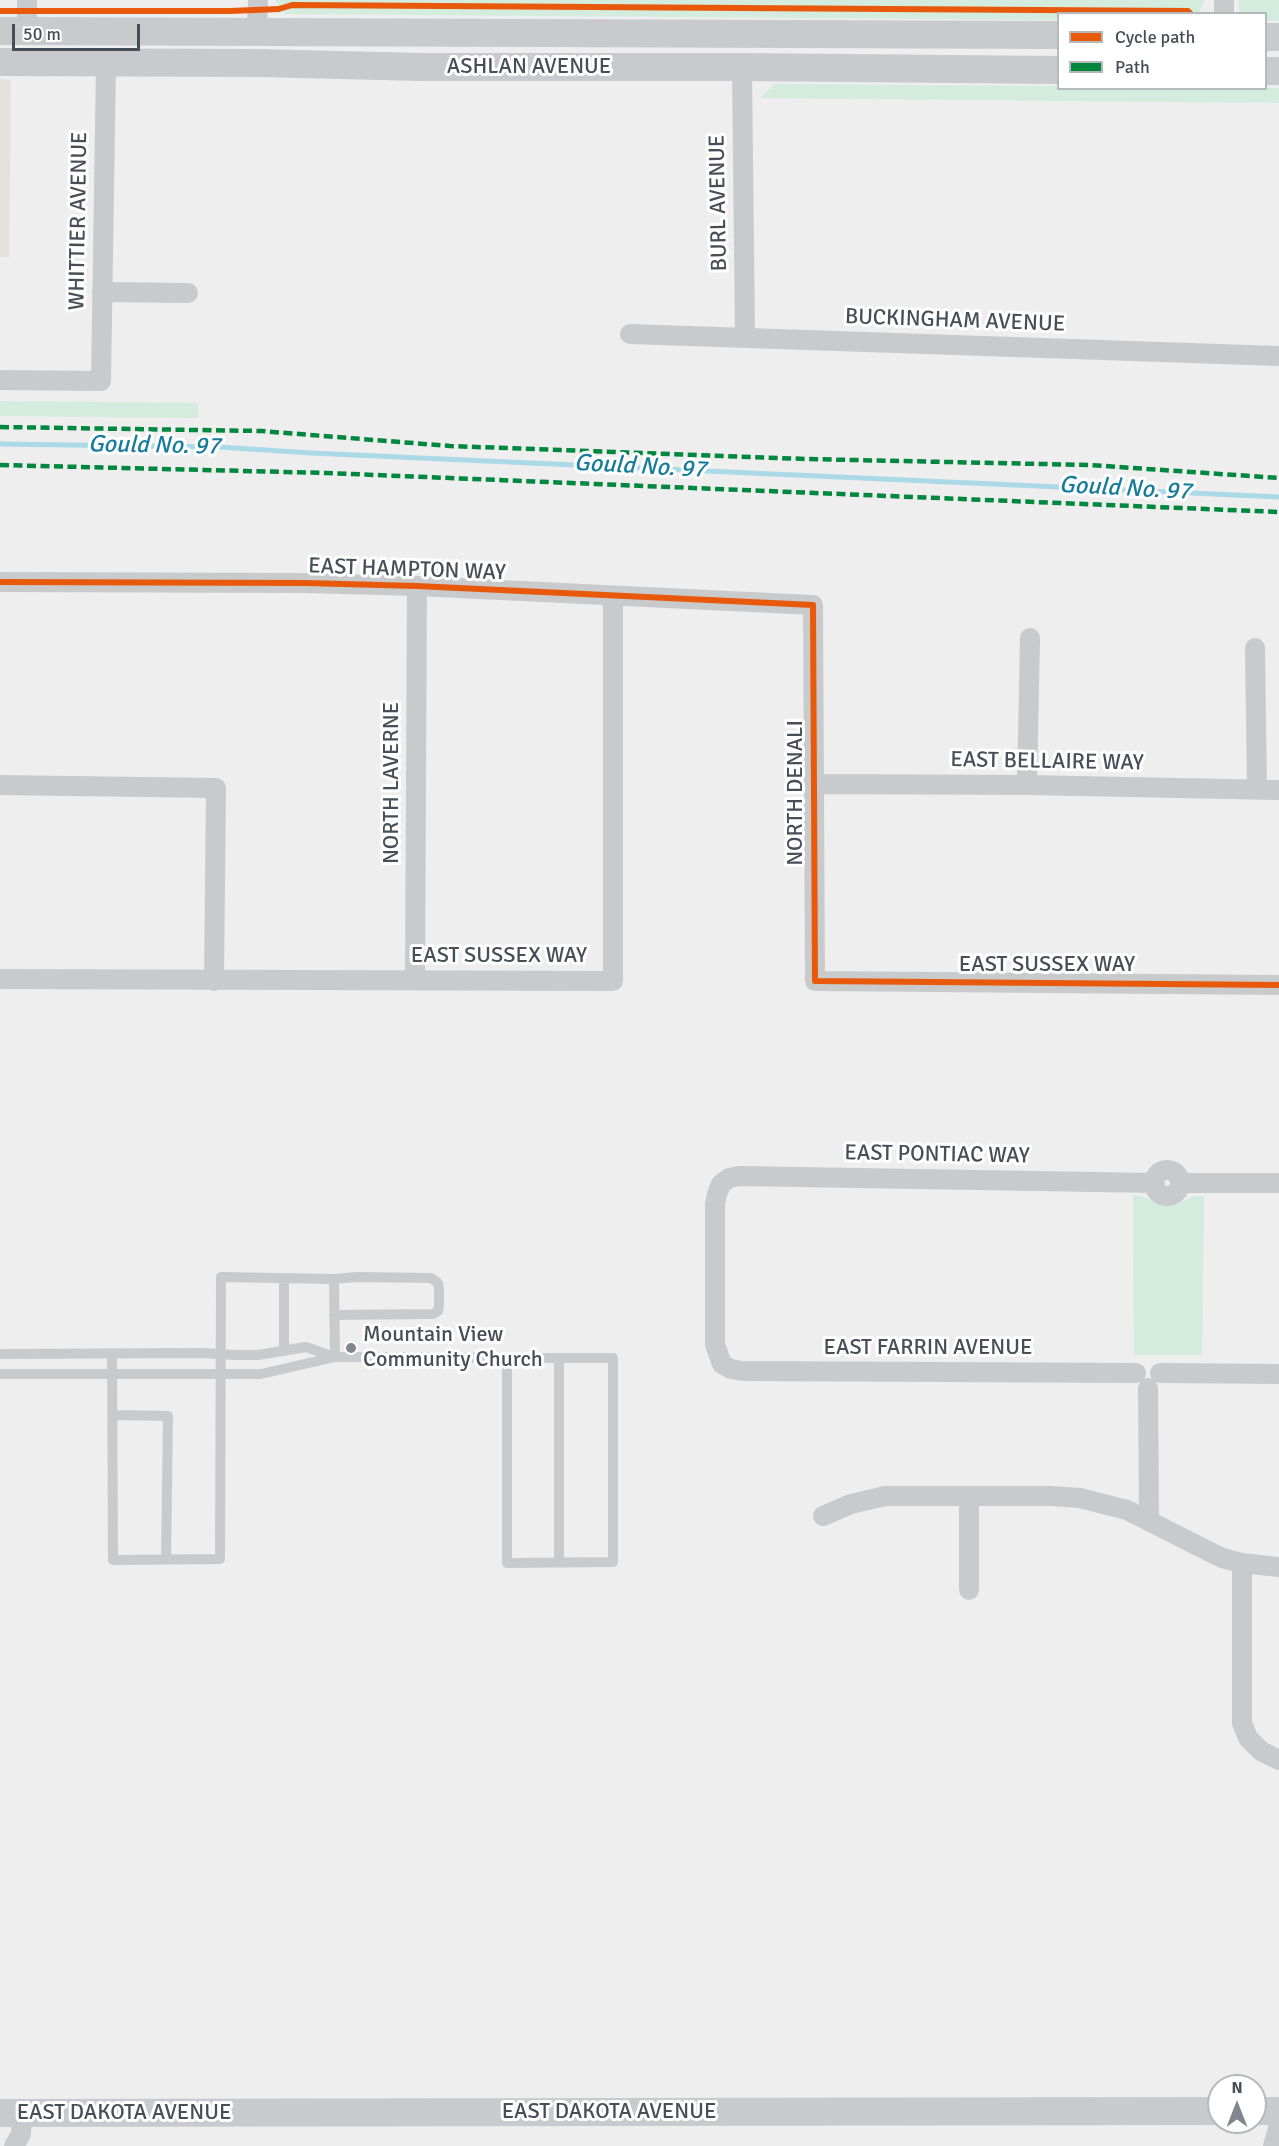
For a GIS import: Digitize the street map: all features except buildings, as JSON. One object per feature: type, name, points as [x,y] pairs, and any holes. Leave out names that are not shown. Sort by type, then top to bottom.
[{"type":"main road","name":"ASHLAN AVENUE","points":[[13,31],[1057,35]]},
{"type":"main road","points":[[0,46],[11,44],[22,38],[13,31]]},
{"type":"main road","points":[[257,32],[257,63]]},
{"type":"main road","points":[[742,66],[760,55],[776,51],[843,49],[873,45],[914,34]]},
{"type":"main road","name":"ASHLAN AVENUE","points":[[0,62],[1057,69]]},
{"type":"main road","name":"EAST DAKOTA AVENUE","points":[[17,2131],[1207,2111]]},
{"type":"street","points":[[13,31],[27,0]]},
{"type":"street","points":[[257,32],[258,0]]},
{"type":"street","name":"WHITTIER AVENUE","points":[[0,380],[101,381],[106,63]]},
{"type":"street","name":"BURL AVENUE","points":[[742,66],[745,338]]},
{"type":"street","points":[[102,292],[188,293]]},
{"type":"street","name":"BUCKINGHAM AVENUE","points":[[630,334],[1279,356]]},
{"type":"street","name":"EAST HAMPTON WAY","points":[[0,582],[306,583],[417,586],[813,605]]},
{"type":"street","name":"NORTH LAVERNE","points":[[415,980],[417,586]]},
{"type":"street","name":"EAST SUSSEX WAY","points":[[0,979],[613,981],[613,597]]},
{"type":"street","name":"NORTH DENALI","points":[[813,605],[815,981]]},
{"type":"street","points":[[1027,785],[1030,638]]},
{"type":"street","points":[[1255,648],[1257,790]]},
{"type":"street","name":"EAST BELLAIRE WAY","points":[[813,784],[1279,790]]},
{"type":"street","points":[[0,785],[216,788],[214,981]]},
{"type":"street","name":"EAST SUSSEX WAY","points":[[815,981],[1279,985]]},
{"type":"street","name":"EAST PONTIAC WAY","points":[[722,1364],[715,1345],[715,1204],[721,1184],[729,1178],[739,1176],[1155,1183],[1160,1193],[1167,1196],[1178,1190],[1180,1183],[1279,1183]]},
{"type":"street","name":"EAST FARRIN AVENUE","points":[[722,1364],[742,1371],[1148,1378],[1279,1374]]},
{"type":"street","points":[[1148,1378],[1149,1520]]},
{"type":"street","points":[[823,1516],[851,1504],[885,1496],[1080,1498],[1107,1504],[1149,1520],[1201,1549],[1242,1563],[1279,1567]]},
{"type":"street","points":[[969,1496],[969,1590]]},
{"type":"street","points":[[1242,1563],[1242,1723],[1248,1738],[1261,1751],[1279,1760]]},
{"type":"street","points":[[1273,2146],[1279,2125]]},
{"type":"lane","points":[[112,1353],[113,1560],[220,1559],[220,1277],[431,1278],[438,1283],[438,1311],[433,1314],[334,1315]]},
{"type":"lane","points":[[284,1278],[284,1351]]},
{"type":"lane","points":[[334,1279],[335,1357]]},
{"type":"lane","points":[[0,1354],[258,1355],[306,1347],[335,1357]]},
{"type":"lane","points":[[0,1374],[261,1374],[335,1357],[559,1358],[613,1359],[613,1562],[507,1563],[507,1358]]},
{"type":"lane","points":[[559,1358],[559,1562]]},
{"type":"lane","points":[[113,1415],[168,1416],[166,1559]]},
{"type":"shaded area","points":[[0,79],[11,80],[9,257],[0,257]]},
{"type":"green space","points":[[275,0],[1204,0],[1199,12],[1057,12],[1057,20],[285,14]]},
{"type":"green space","points":[[1239,0],[1279,0],[1279,21],[1267,21],[1267,12],[1239,11]]},
{"type":"green space","points":[[775,84],[1057,86],[1057,90],[1267,90],[1267,88],[1279,88],[1279,103],[760,98]]},
{"type":"green space","points":[[0,401],[198,403],[198,418],[0,416]]},
{"type":"green space","points":[[1133,1195],[1167,1203],[1177,1203],[1196,1196],[1204,1196],[1202,1355],[1134,1355]]},
{"type":"waterway","name":"Gould No. 97","points":[[0,444],[219,447],[1279,497]]},
{"type":"marked path","points":[[0,427],[261,431],[450,446],[806,459],[1090,465],[1279,478]]},
{"type":"marked path","points":[[0,465],[327,473],[1279,512]]},
{"type":"cycle path","points":[[0,11],[230,11],[279,9],[292,5],[1189,12]]},
{"type":"cycle path","points":[[0,582],[306,583],[417,586],[813,605],[815,981],[1279,985]]},
{"type":"place","name":"Mountain View Community Church","points":[[351,1348]]}]
